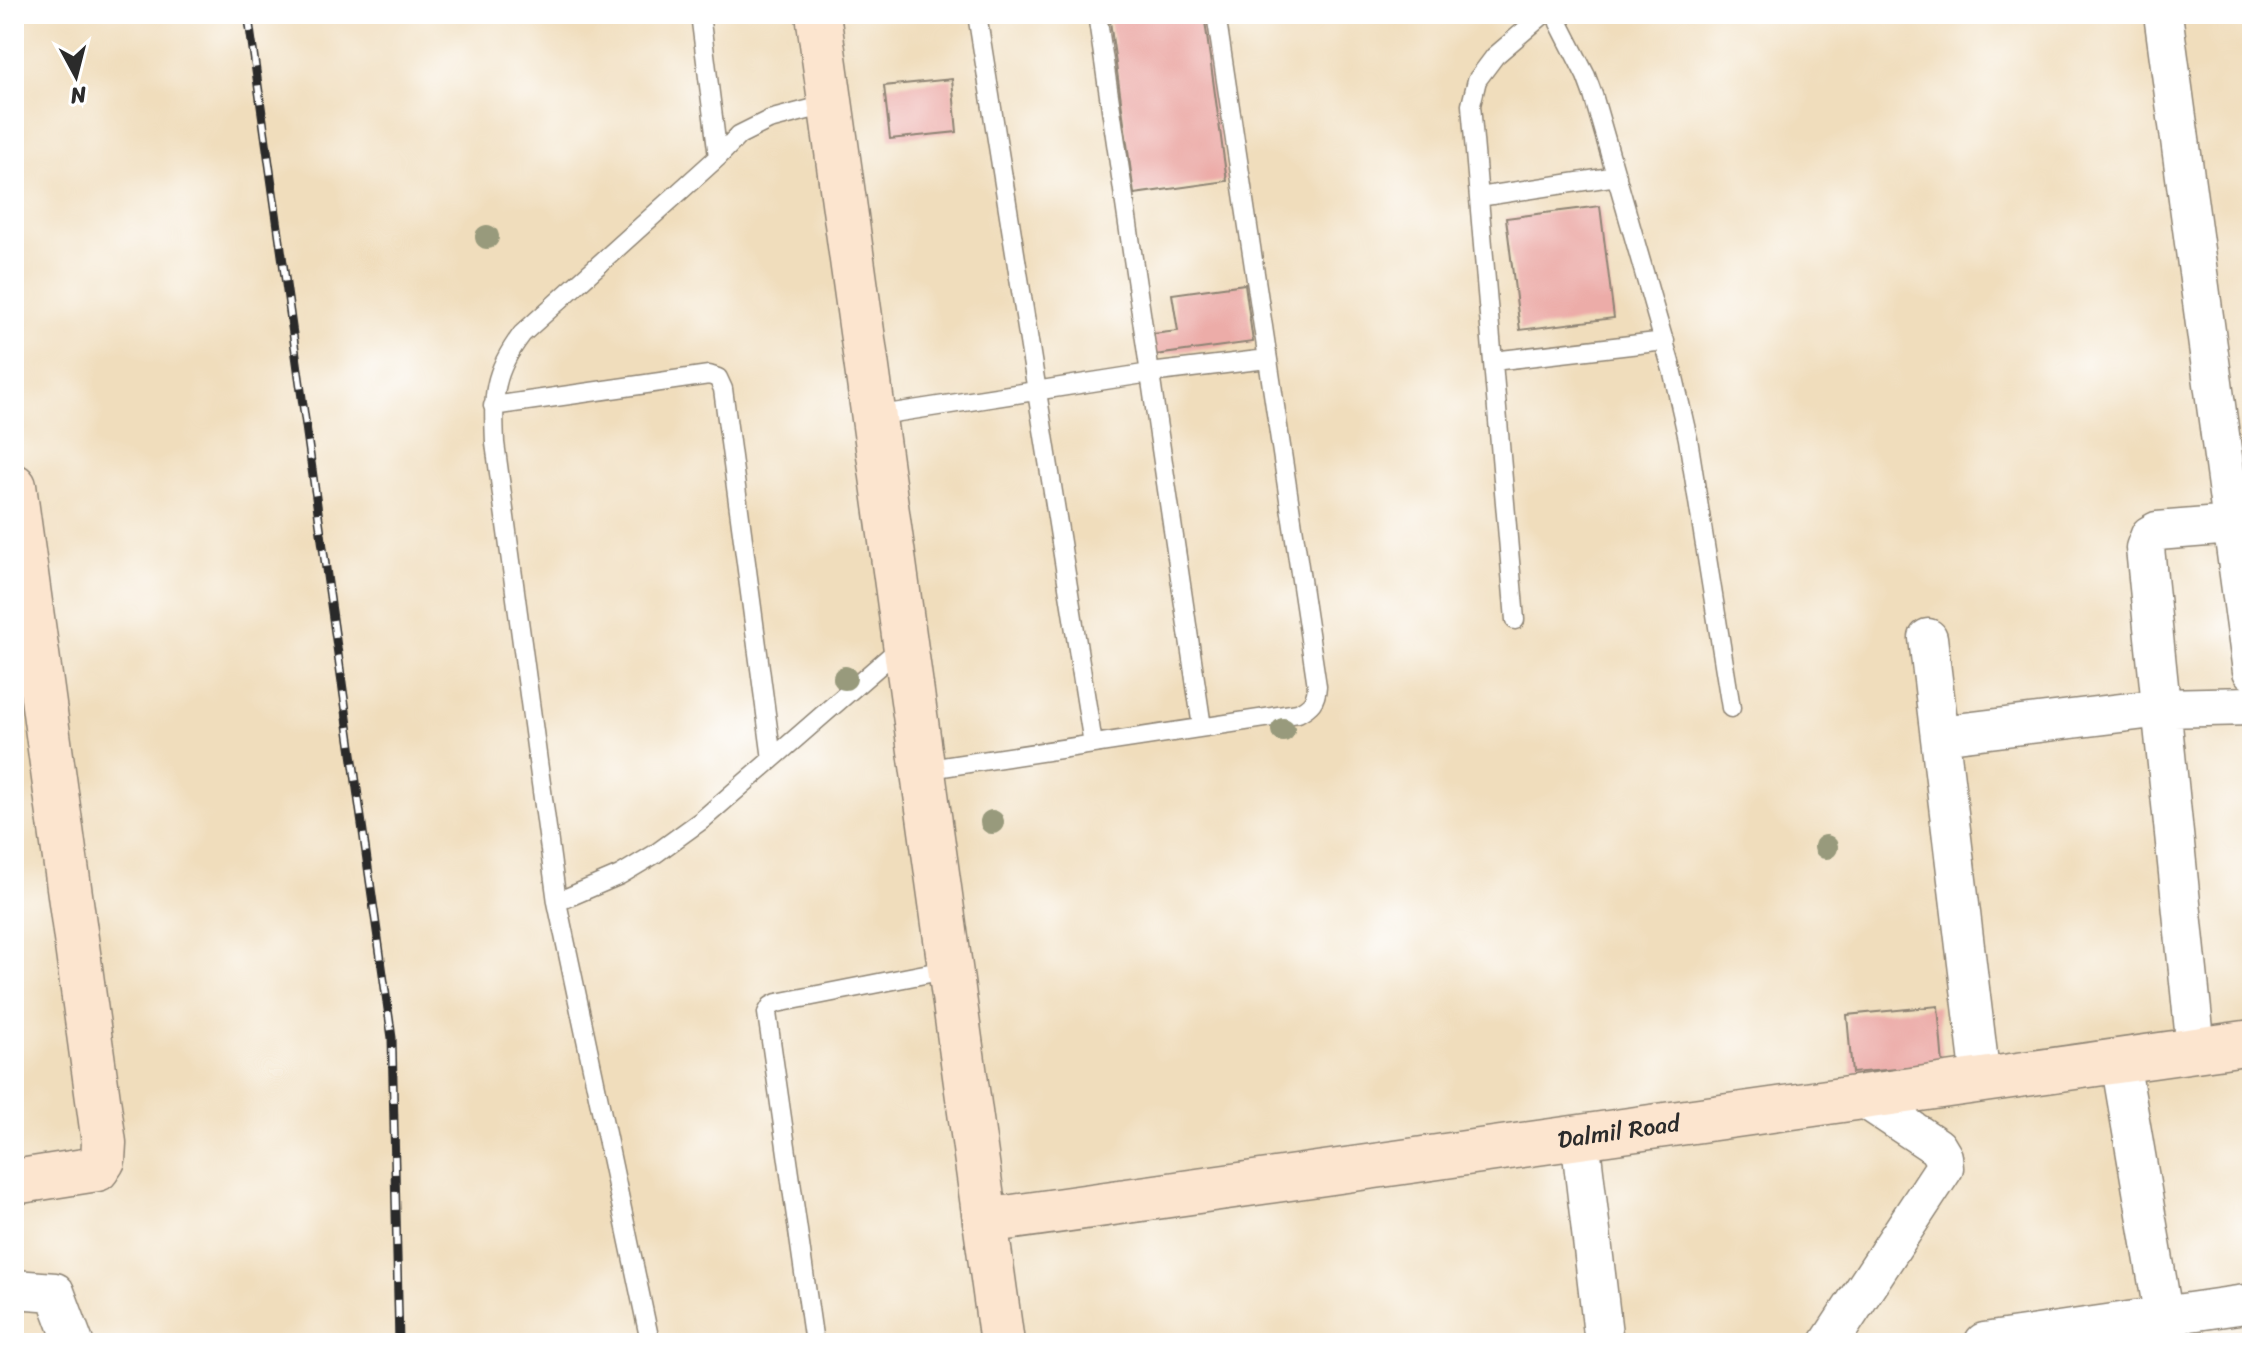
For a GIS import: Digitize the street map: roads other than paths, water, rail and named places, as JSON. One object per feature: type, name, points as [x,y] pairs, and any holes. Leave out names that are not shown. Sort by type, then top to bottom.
[{"type":"street","points":[[2163,14],[2252,671]]},
{"type":"street","points":[[828,15],[830,104],[1002,1343]]},
{"type":"street","points":[[14,1182],[97,1169],[103,1160],[104,1143],[15,503]]},
{"type":"street","points":[[2196,1050],[2145,548],[2150,535],[2157,531],[2232,525]]},
{"type":"street","points":[[1928,638],[1981,1080]]},
{"type":"street","points":[[1940,735],[2162,708],[2252,706]]},
{"type":"street","name":"Dalmil Road","points":[[985,1221],[2252,1042]]},
{"type":"street","points":[[2120,1061],[2166,1329]]},
{"type":"street","points":[[1829,1343],[1944,1168],[1943,1157],[1937,1147],[1862,1097]]},
{"type":"street","points":[[1580,1137],[1604,1343]]},
{"type":"street","points":[[14,1289],[55,1292],[74,1343]]},
{"type":"street","points":[[1984,1342],[2166,1329],[2252,1303]]},
{"type":"lane","points":[[700,14],[718,157]]},
{"type":"lane","points":[[977,14],[1093,744]]},
{"type":"lane","points":[[1097,14],[1202,727]]},
{"type":"lane","points":[[923,770],[1298,713],[1309,707],[1316,698],[1317,686],[1216,14]]},
{"type":"lane","points":[[1515,620],[1471,105],[1477,80],[1495,56],[1544,14]]},
{"type":"lane","points":[[1556,14],[1586,76],[1665,341],[1688,439],[1731,708]]},
{"type":"lane","points":[[648,1332],[557,902],[497,459],[493,406],[497,381],[506,356],[522,334],[739,135],[769,120],[830,104]]},
{"type":"lane","points":[[1479,197],[1617,176]]},
{"type":"lane","points":[[1493,361],[1665,341]]},
{"type":"lane","points":[[874,416],[1150,373],[1267,359]]},
{"type":"lane","points":[[493,406],[709,375],[718,378],[723,389],[772,759]]},
{"type":"lane","points":[[557,902],[620,875],[702,820],[905,644]]},
{"type":"lane","points":[[814,1343],[767,1013],[777,1003],[950,969]]},
{"type":"railway","points":[[248,14],[392,1038],[399,1343]]}]
